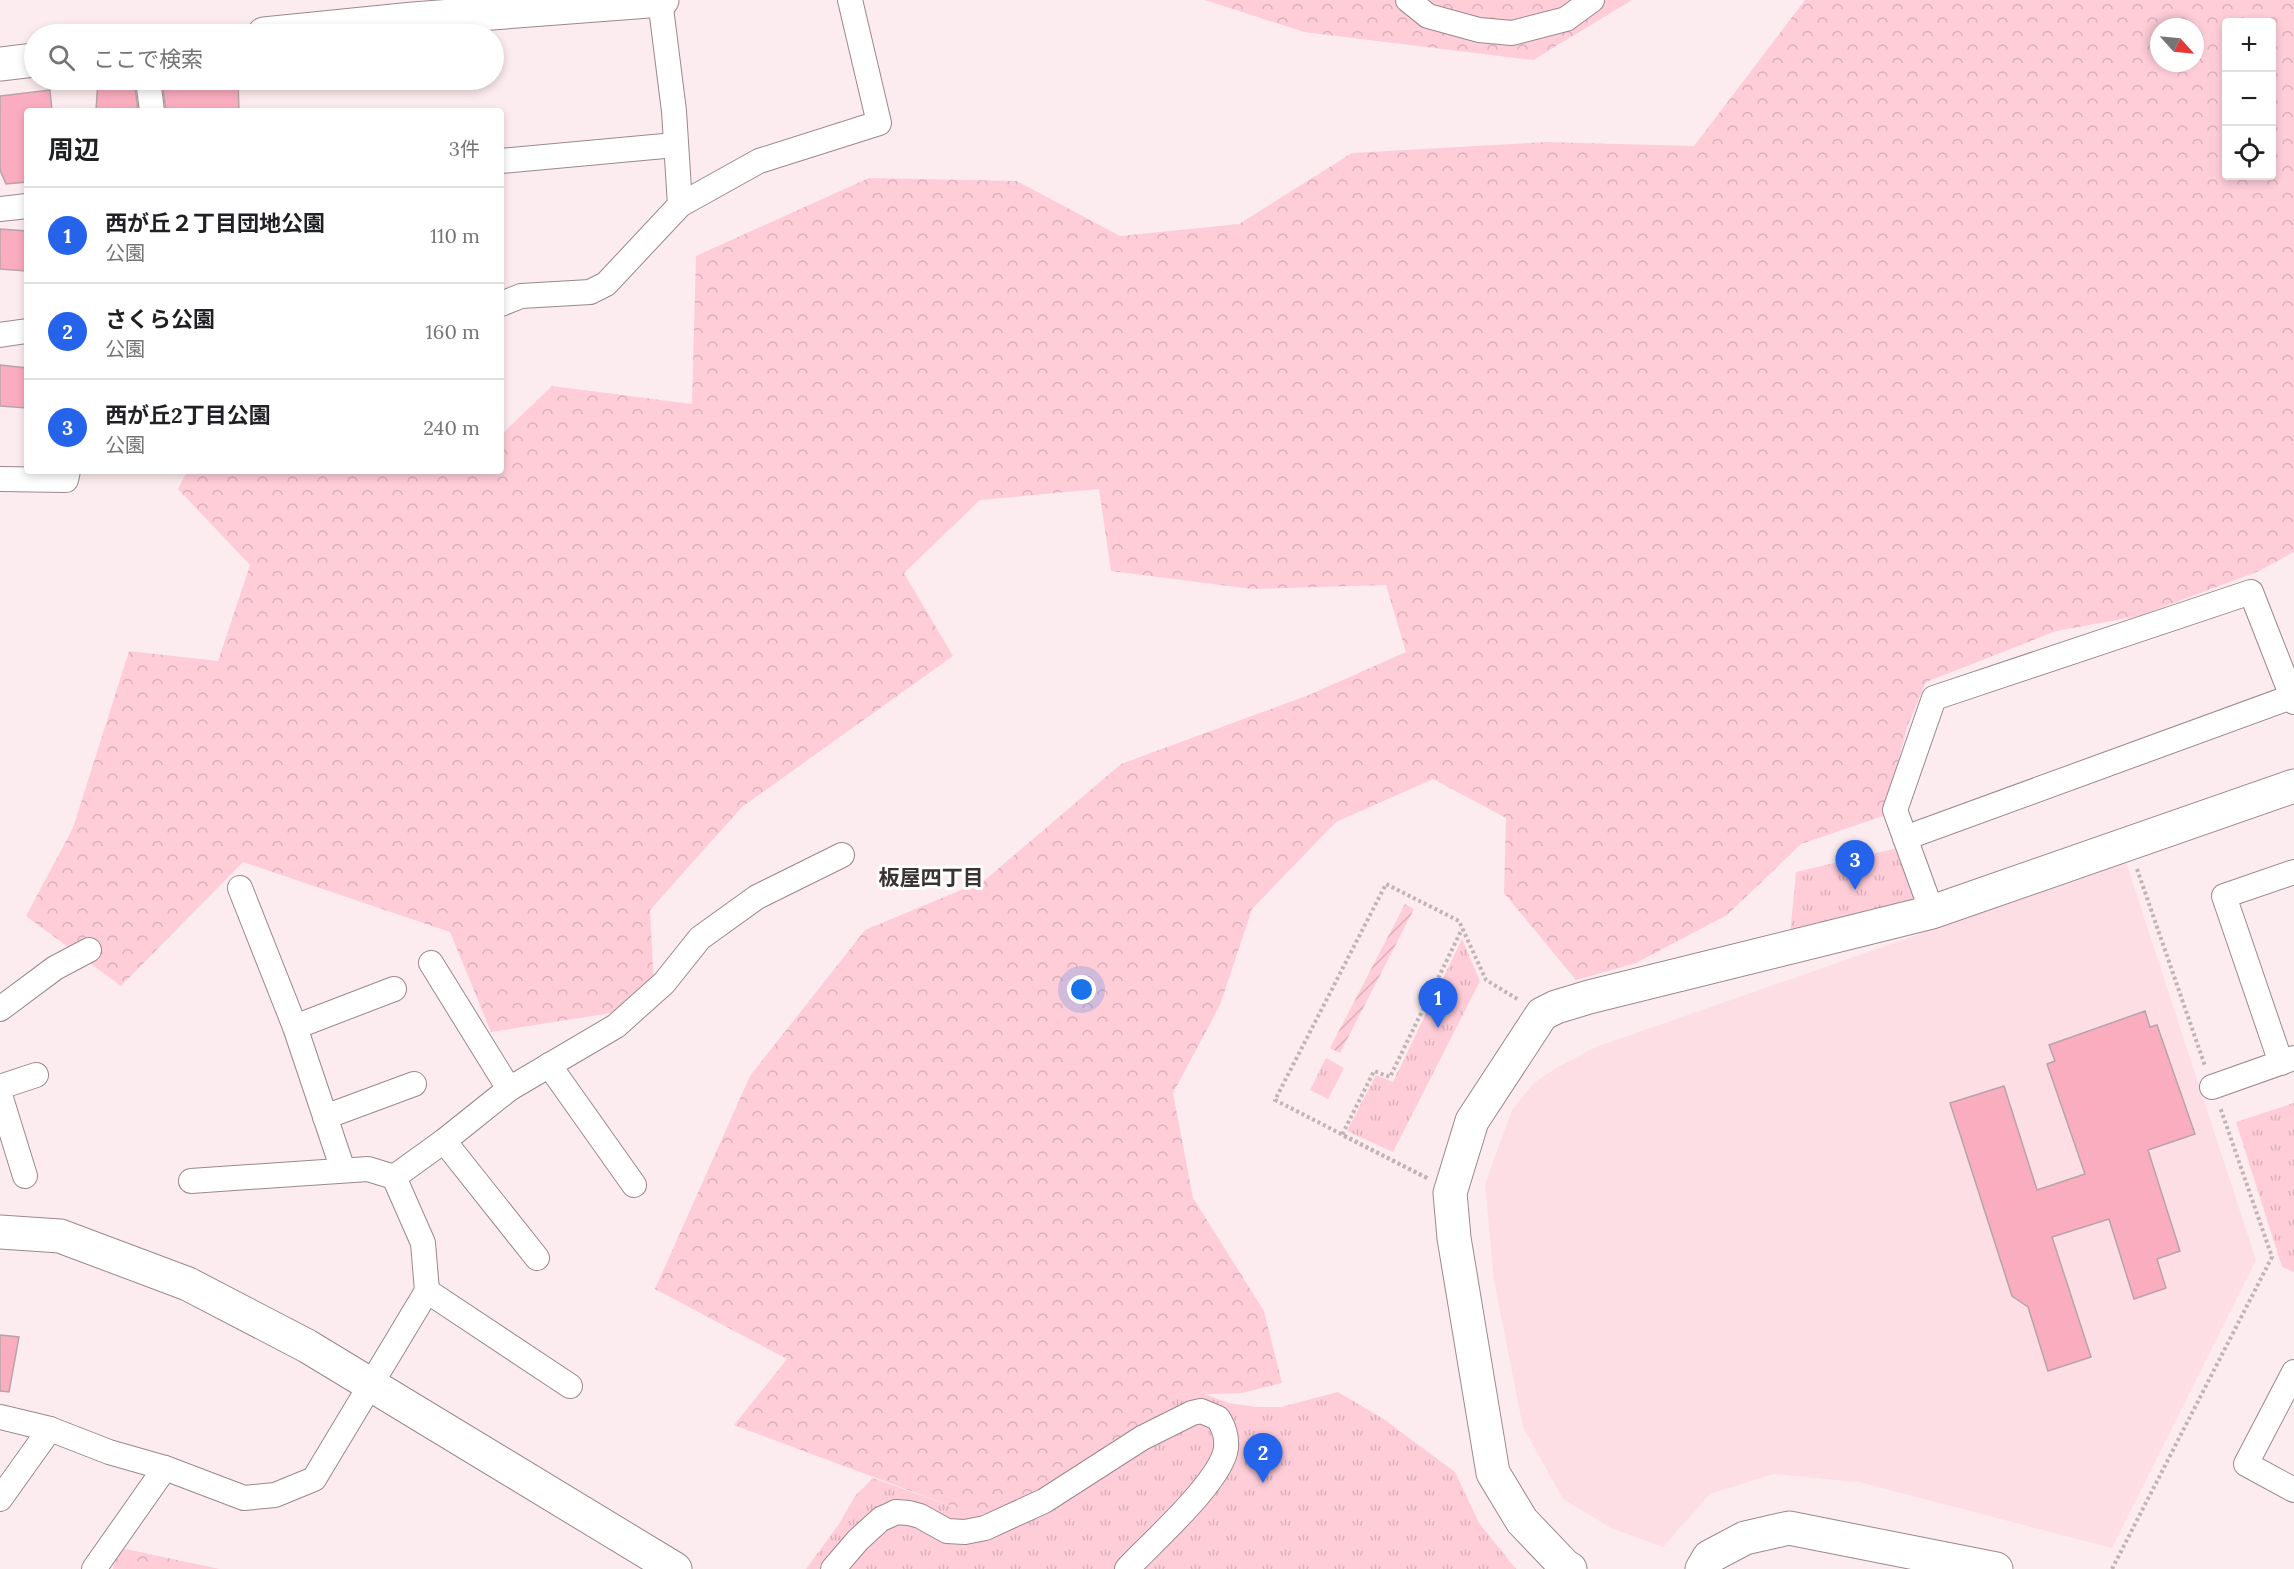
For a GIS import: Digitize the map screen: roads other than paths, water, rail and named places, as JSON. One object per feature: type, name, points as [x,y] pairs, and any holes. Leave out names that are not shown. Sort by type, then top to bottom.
[{"type":"street","points":[[326,24],[412,10],[661,0],[674,111],[680,205]]},
{"type":"street","points":[[504,303],[521,296],[590,292],[606,284],[680,205],[759,161],[879,123],[850,0]]},
{"type":"street","points":[[1408,0],[1428,16],[1479,30],[1512,33],[1566,19],[1592,0]]},
{"type":"street","points":[[0,64],[24,61]]},
{"type":"street","points":[[149,90],[152,108]]},
{"type":"street","points":[[504,161],[675,145]]},
{"type":"street","points":[[0,208],[24,206]]},
{"type":"street","points":[[0,335],[24,331]]},
{"type":"street","points":[[0,480],[66,480],[67,474]]},
{"type":"street","points":[[1905,838],[2293,699],[2251,592],[1934,698],[1895,810],[1905,838],[1932,912]]},
{"type":"street","points":[[1570,1569],[1564,1566],[1522,1521],[1492,1473],[1454,1238],[1450,1193],[1472,1121],[1542,1014],[1556,1007],[1589,997],[1932,912],[2294,786]]},
{"type":"street","points":[[394,1177],[444,1141],[508,1089],[616,1026],[664,982],[700,938],[757,897],[842,855]]},
{"type":"street","points":[[2212,1086],[2287,1060],[2224,896],[2294,872]]},
{"type":"street","points":[[240,888],[295,1027],[343,1170]]},
{"type":"street","points":[[0,1009],[55,968],[89,950]]},
{"type":"street","points":[[431,963],[508,1089]]},
{"type":"street","points":[[295,1027],[394,989]]},
{"type":"street","points":[[549,1065],[634,1185]]},
{"type":"street","points":[[0,1087],[36,1075]]},
{"type":"street","points":[[325,1117],[414,1084]]},
{"type":"street","points":[[0,1095],[25,1176]]},
{"type":"street","points":[[444,1141],[537,1258]]},
{"type":"street","points":[[0,1417],[50,1429],[109,1452],[165,1468],[244,1498],[275,1495],[314,1479],[372,1386],[427,1291],[423,1243],[394,1177],[368,1169],[191,1181]]},
{"type":"street","points":[[0,1232],[60,1236],[188,1284],[307,1346],[669,1567]]},
{"type":"street","points":[[427,1291],[570,1386]]},
{"type":"street","points":[[2294,1372],[2246,1464],[2294,1490]]},
{"type":"street","points":[[833,1569],[858,1540],[881,1519],[897,1512],[920,1516],[947,1532],[965,1532],[985,1528],[1044,1501],[1142,1438],[1192,1413],[1201,1411],[1218,1418],[1226,1434],[1226,1450],[1220,1464],[1176,1521],[1127,1569]]},
{"type":"street","points":[[0,1499],[50,1429]]},
{"type":"street","points":[[94,1569],[165,1468]]},
{"type":"street","points":[[1702,1569],[1709,1557],[1745,1538],[1790,1528],[1996,1569]]},
{"type":"place","name":"西が丘2丁目公園","points":[[1855,890]]},
{"type":"place","name":"西が丘２丁目団地公園","points":[[1438,1028]]},
{"type":"place","name":"さくら公園","points":[[1263,1483]]},
{"type":"district","name":"板屋四丁目","points":[[931,877]]}]
